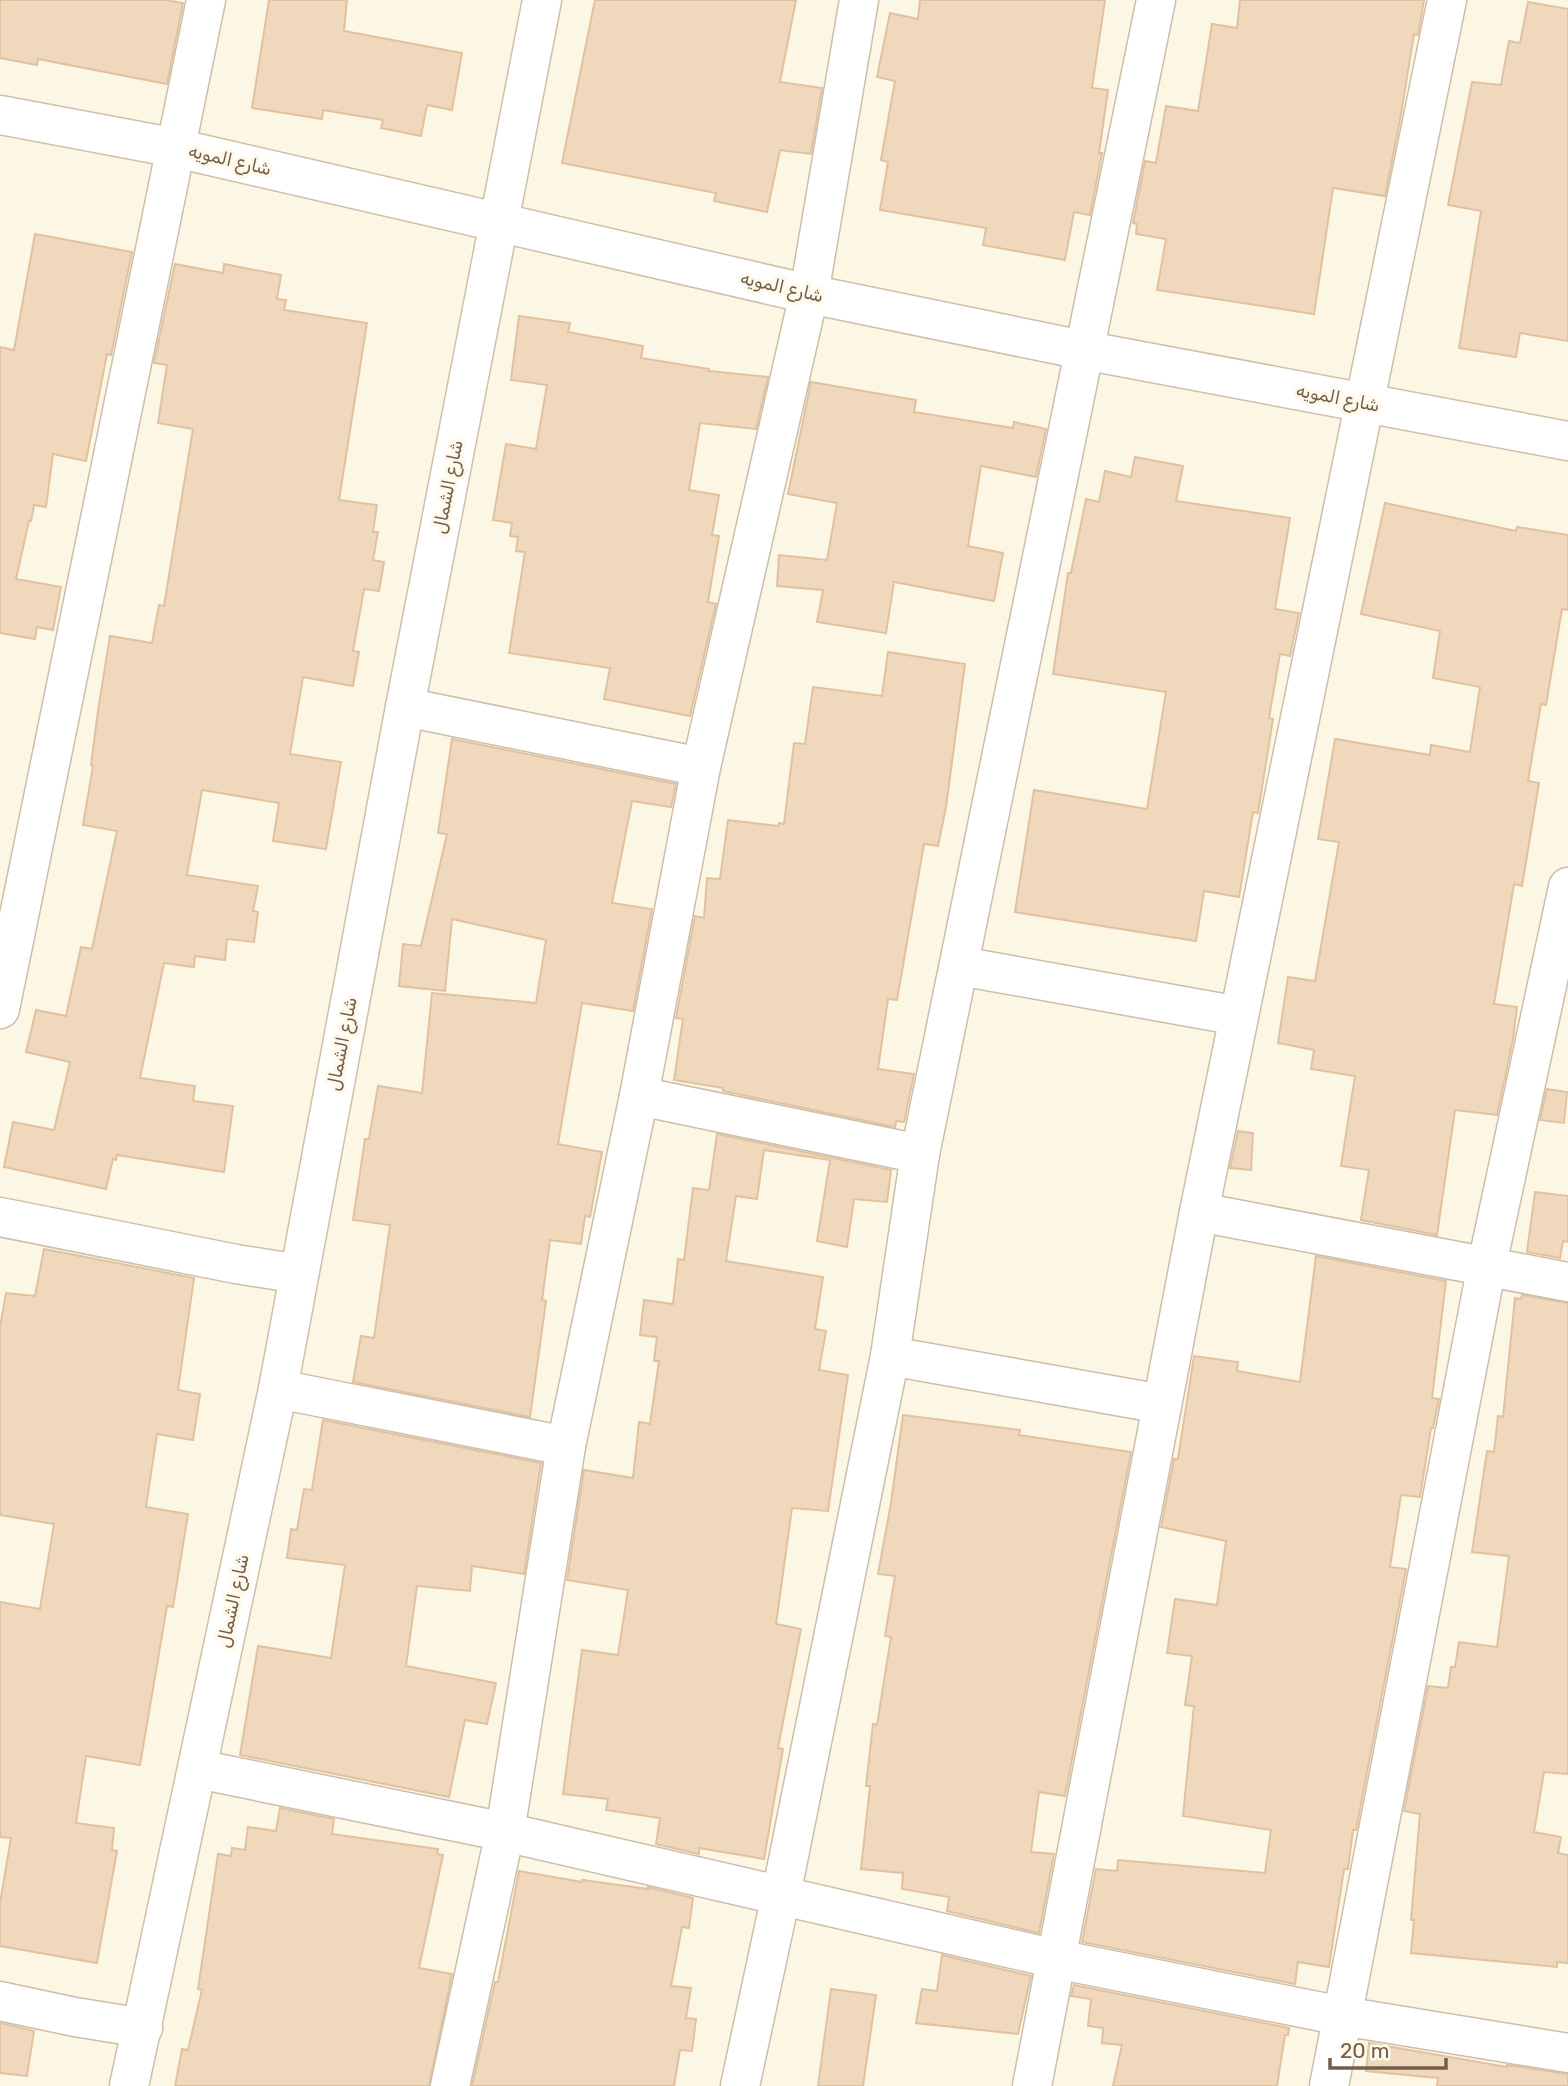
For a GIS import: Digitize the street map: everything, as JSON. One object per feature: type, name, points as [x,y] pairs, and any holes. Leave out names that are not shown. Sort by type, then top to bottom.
[{"type":"street","points":[[0,1009],[206,0]]},
{"type":"street","name":"شارع الشمال","points":[[130,2086],[278,1389],[405,707],[542,0]]},
{"type":"street","points":[[450,2086],[505,1832],[566,1446],[639,1096],[701,767],[809,294],[859,0]]},
{"type":"street","points":[[740,2086],[890,1356],[919,1154],[960,965],[1156,0]]},
{"type":"street","points":[[1032,2086],[1199,1212],[1447,0]]},
{"type":"street","name":"شارع المويه","points":[[0,115],[176,148],[809,294],[1083,350],[1568,442]]},
{"type":"street","points":[[405,707],[701,767]]},
{"type":"street","points":[[1329,2086],[1487,1265],[1568,887]]},
{"type":"street","points":[[960,965],[1238,1016]]},
{"type":"street","points":[[639,1096],[919,1154]]},
{"type":"street","points":[[1199,1212],[1568,1282]]},
{"type":"street","points":[[0,1217],[236,1264],[299,1273]]},
{"type":"street","points":[[890,1356],[1162,1404]]},
{"type":"street","points":[[278,1389],[566,1446]]},
{"type":"street","points":[[198,1769],[505,1832],[1056,1959],[1342,2016],[1568,2053]]},
{"type":"street","points":[[0,2001],[143,2028]]},
{"type":"building","points":[[0,0],[166,0],[183,3],[167,84],[38,59],[37,65],[0,58]]},
{"type":"building","points":[[269,0],[347,0],[344,31],[462,53],[452,110],[427,105],[421,136],[381,128],[383,120],[323,110],[322,119],[252,108]]},
{"type":"building","points":[[595,0],[796,0],[780,82],[822,88],[811,154],[780,150],[767,212],[714,201],[716,193],[562,163]]},
{"type":"building","points":[[920,0],[1105,0],[1092,88],[1108,90],[1099,153],[1102,153],[1090,215],[1074,212],[1065,260],[983,245],[986,228],[880,210],[888,162],[881,160],[895,81],[877,77],[890,13],[918,19]]},
{"type":"building","points":[[1240,0],[1424,0],[1418,35],[1414,34],[1385,196],[1333,188],[1314,314],[1157,290],[1166,239],[1136,234],[1137,224],[1133,223],[1145,161],[1156,163],[1166,106],[1198,111],[1212,24],[1237,28]]},
{"type":"building","points":[[1528,2],[1568,9],[1568,341],[1520,333],[1516,357],[1459,348],[1481,211],[1448,205],[1472,82],[1501,85],[1509,41],[1520,43]]},
{"type":"building","points":[[35,234],[132,252],[111,355],[107,354],[86,461],[53,454],[46,507],[34,505],[29,521],[16,579],[61,587],[53,630],[37,627],[35,639],[0,633],[0,347],[14,350]]},
{"type":"building","points":[[175,264],[223,273],[224,264],[281,275],[277,299],[286,300],[284,310],[367,323],[339,500],[377,505],[373,532],[378,532],[373,560],[384,562],[379,591],[364,589],[353,651],[359,652],[353,686],[303,677],[290,754],[341,762],[326,849],[273,841],[279,803],[202,790],[187,875],[258,886],[253,911],[258,912],[254,942],[227,939],[225,960],[195,956],[194,967],[164,963],[140,1078],[195,1086],[193,1101],[233,1106],[224,1172],[117,1155],[116,1160],[113,1159],[106,1189],[4,1167],[13,1122],[54,1130],[70,1062],[26,1052],[36,1010],[66,1016],[81,947],[92,949],[117,831],[83,825],[110,636],[152,643],[159,605],[164,606],[193,429],[158,423],[167,365],[154,363]]},
{"type":"building","points":[[519,316],[570,323],[568,332],[643,346],[641,358],[709,369],[708,371],[768,377],[756,429],[700,423],[689,490],[719,495],[712,535],[719,536],[708,602],[716,604],[690,716],[604,699],[610,668],[509,653],[525,552],[516,551],[518,537],[510,536],[512,523],[493,520],[506,444],[536,449],[547,385],[511,380]]},
{"type":"building","points":[[811,382],[916,400],[914,412],[1013,428],[1014,422],[1046,429],[1036,477],[981,466],[968,546],[1003,553],[994,601],[894,582],[886,633],[817,622],[823,590],[777,586],[779,555],[827,560],[837,503],[788,494]]},
{"type":"building","points":[[1135,457],[1183,466],[1176,501],[1290,518],[1275,609],[1299,613],[1290,656],[1280,654],[1269,718],[1273,719],[1258,813],[1253,812],[1239,897],[1204,891],[1196,941],[1015,912],[1034,790],[1147,809],[1166,692],[1053,674],[1068,573],[1071,573],[1086,499],[1099,502],[1105,471],[1131,477]]},
{"type":"building","points":[[1385,503],[1516,531],[1517,527],[1568,535],[1568,610],[1562,609],[1546,705],[1541,704],[1528,781],[1539,783],[1522,886],[1514,884],[1494,1004],[1517,1007],[1513,1039],[1497,1115],[1455,1110],[1437,1235],[1361,1220],[1369,1170],[1341,1166],[1355,1076],[1311,1069],[1314,1050],[1278,1043],[1288,977],[1315,981],[1339,842],[1318,839],[1335,739],[1430,755],[1431,745],[1470,752],[1480,687],[1433,678],[1440,631],[1361,614]]},
{"type":"building","points":[[888,652],[965,664],[946,807],[938,846],[924,844],[897,1000],[888,999],[878,1069],[914,1074],[904,1122],[896,1121],[895,1127],[723,1091],[723,1088],[674,1080],[683,1019],[676,1018],[695,916],[704,918],[707,878],[720,879],[728,820],[778,826],[779,823],[784,824],[794,743],[805,744],[813,687],[882,696]]},
{"type":"building","points":[[452,739],[676,784],[671,807],[632,801],[612,903],[652,909],[633,1011],[582,1003],[558,1144],[602,1152],[590,1217],[585,1216],[581,1244],[550,1240],[542,1300],[546,1301],[530,1417],[353,1382],[361,1336],[374,1338],[390,1225],[353,1220],[365,1139],[369,1139],[378,1086],[422,1093],[432,993],[536,1003],[546,940],[452,919],[445,991],[399,986],[403,944],[421,946],[447,834],[438,833]]},
{"type":"building","points":[[1547,1089],[1567,1092],[1564,1123],[1540,1120]]},
{"type":"building","points":[[1238,1131],[1253,1133],[1251,1170],[1230,1168]]},
{"type":"building","points":[[717,1134],[891,1170],[887,1202],[854,1199],[847,1247],[817,1241],[830,1160],[764,1150],[757,1199],[736,1196],[726,1261],[823,1277],[815,1329],[826,1331],[819,1370],[848,1375],[828,1511],[792,1508],[776,1624],[801,1629],[778,1748],[783,1749],[764,1859],[699,1848],[699,1854],[656,1844],[660,1818],[606,1810],[608,1799],[563,1794],[582,1650],[618,1655],[628,1590],[567,1580],[584,1470],[633,1478],[639,1422],[650,1424],[659,1361],[654,1361],[657,1337],[640,1335],[644,1300],[673,1304],[678,1259],[684,1260],[693,1188],[709,1190]]},
{"type":"building","points":[[1535,1192],[1568,1196],[1568,1242],[1563,1241],[1560,1258],[1527,1252]]},
{"type":"building","points":[[44,1249],[194,1278],[178,1390],[200,1394],[193,1440],[157,1434],[146,1507],[188,1514],[173,1607],[167,1606],[140,1765],[86,1756],[76,1823],[114,1828],[112,1850],[117,1851],[97,1963],[0,1946],[0,1903],[11,1838],[0,1837],[0,1602],[40,1609],[54,1524],[0,1515],[0,1327],[6,1293],[35,1296]]},
{"type":"building","points":[[1316,1256],[1446,1281],[1432,1398],[1439,1399],[1431,1428],[1420,1497],[1401,1495],[1390,1567],[1406,1569],[1356,1830],[1353,1830],[1348,1869],[1344,1869],[1329,1967],[1298,1962],[1295,1984],[1082,1942],[1096,1869],[1117,1871],[1118,1860],[1265,1873],[1271,1830],[1183,1816],[1194,1706],[1185,1705],[1192,1656],[1167,1653],[1175,1599],[1217,1605],[1226,1541],[1161,1527],[1174,1459],[1178,1459],[1194,1356],[1238,1362],[1237,1371],[1300,1382]]},
{"type":"building","points":[[1522,1295],[1568,1303],[1568,1774],[1544,1772],[1534,1832],[1561,1837],[1558,1853],[1568,1855],[1568,1963],[1557,1962],[1557,1967],[1411,1953],[1414,1920],[1411,1920],[1420,1814],[1404,1811],[1428,1686],[1448,1688],[1459,1642],[1497,1647],[1509,1556],[1472,1552],[1487,1451],[1494,1452],[1498,1416],[1503,1417],[1515,1298],[1521,1299]]},
{"type":"building","points":[[903,1415],[1020,1430],[1019,1435],[1131,1452],[1065,1796],[1039,1792],[1031,1852],[1054,1854],[1039,1933],[947,1911],[949,1897],[902,1889],[903,1873],[861,1869],[870,1786],[866,1786],[873,1724],[877,1725],[891,1637],[885,1636],[895,1576],[878,1574]]},
{"type":"building","points":[[323,1420],[541,1463],[524,1574],[472,1566],[470,1591],[417,1586],[406,1666],[496,1683],[487,1724],[465,1720],[449,1797],[240,1755],[258,1646],[331,1658],[345,1565],[287,1558],[291,1529],[297,1530],[304,1489],[312,1490]]},
{"type":"building","points":[[280,1808],[334,1819],[332,1834],[438,1849],[437,1854],[443,1855],[419,1968],[452,1974],[429,2086],[175,2086],[182,2049],[188,2050],[202,1990],[198,1989],[218,1854],[231,1856],[232,1848],[245,1850],[248,1827],[276,1831]]},
{"type":"building","points":[[519,1871],[582,1882],[648,1887],[693,1898],[689,1928],[682,1927],[671,1986],[691,1988],[686,2018],[696,2019],[692,2051],[680,2050],[674,2086],[472,2086],[495,1982],[498,1982]]},
{"type":"building","points":[[942,1955],[1031,1976],[1018,2034],[916,2023],[922,1989],[937,1991]]},
{"type":"building","points":[[1074,1985],[1289,2028],[1288,2035],[1285,2035],[1277,2086],[1113,2086],[1122,2045],[1102,2043],[1103,2028],[1088,2026],[1091,1999],[1071,1996]]},
{"type":"building","points":[[831,1989],[876,1995],[863,2086],[818,2086]]},
{"type":"building","points":[[0,2023],[34,2031],[27,2076],[0,2073]]},
{"type":"building","points":[[1369,2043],[1507,2067],[1568,2074],[1568,2086],[1437,2086],[1438,2078],[1366,2071]]}]
